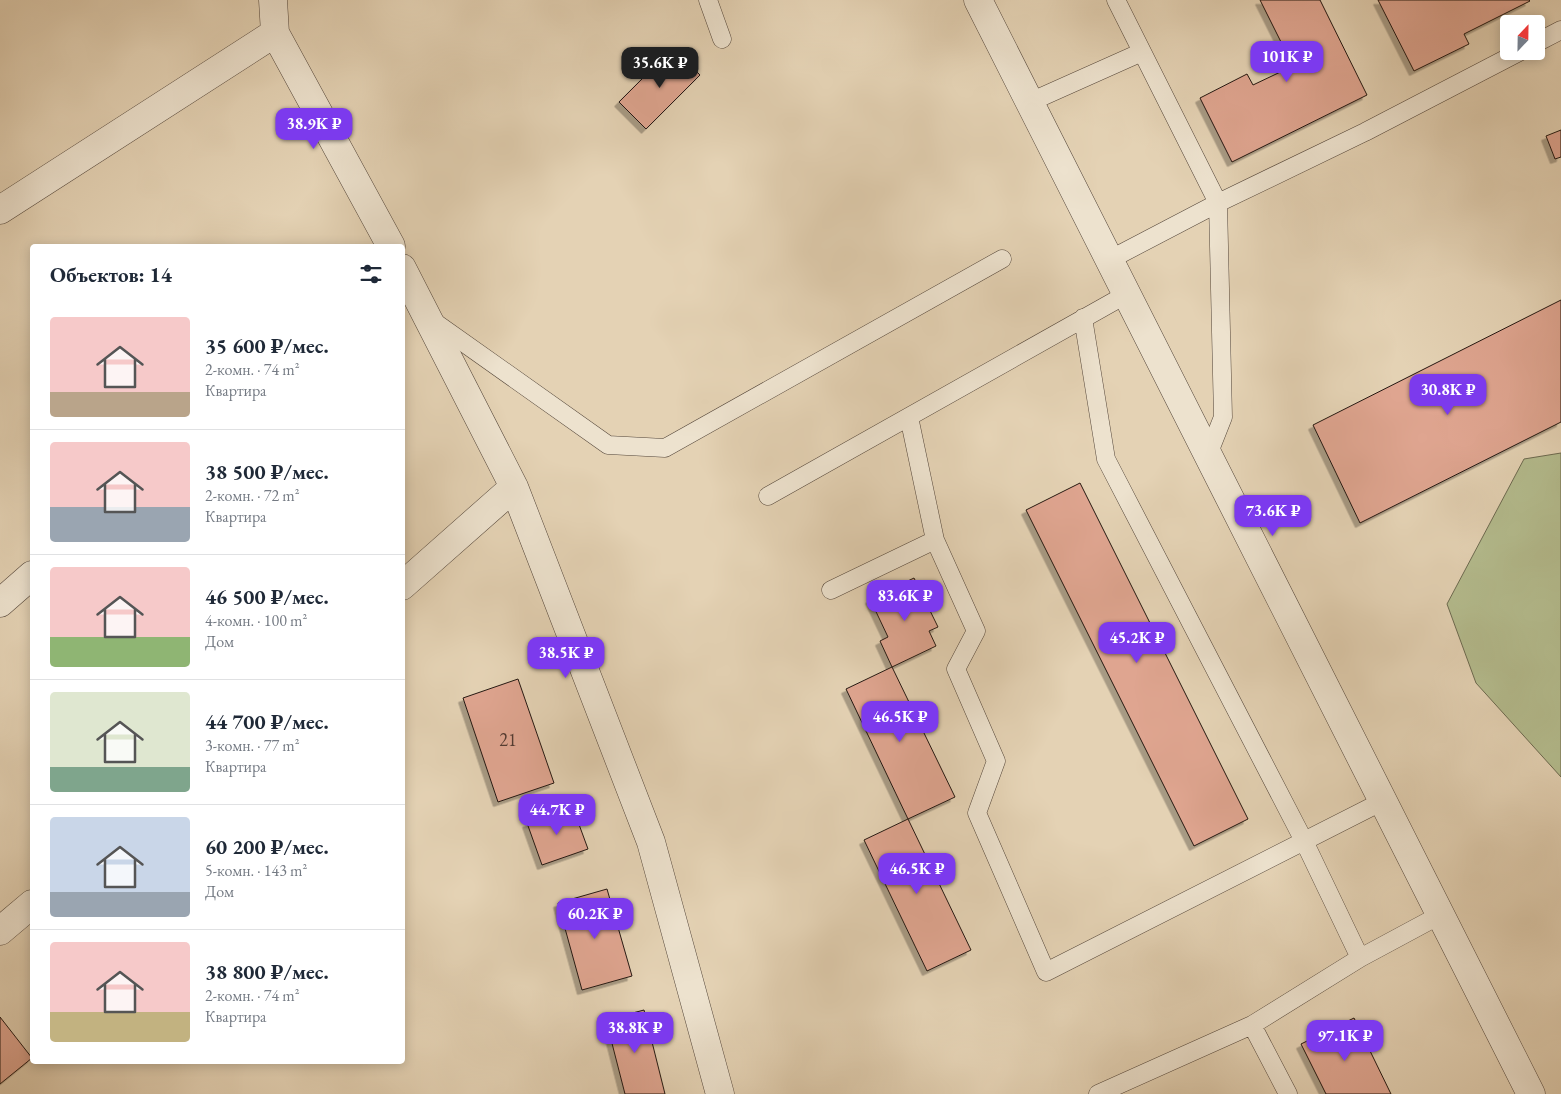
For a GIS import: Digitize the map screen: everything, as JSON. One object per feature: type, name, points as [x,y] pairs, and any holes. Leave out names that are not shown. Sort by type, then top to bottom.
[{"type":"street","points":[[273,0],[275,33],[390,244]]},
{"type":"street","points":[[978,0],[1531,1094]]},
{"type":"street","points":[[0,210],[275,33]]},
{"type":"street","points":[[405,274],[514,487],[652,842],[720,1094]]},
{"type":"street","points":[[405,583],[514,487]]},
{"type":"street","points":[[0,603],[30,577]]},
{"type":"street","points":[[0,931],[30,906]]},
{"type":"lane","points":[[708,0],[722,39]]},
{"type":"lane","points":[[1116,0],[1218,203],[1223,417],[1208,455]]},
{"type":"lane","points":[[1545,38],[1561,30]]},
{"type":"lane","points":[[1030,102],[1142,52]]},
{"type":"lane","points":[[1109,260],[1218,203],[1364,132],[1504,60]]},
{"type":"lane","points":[[428,318],[608,445],[665,448],[1002,259]]},
{"type":"lane","points":[[768,496],[1127,294]]},
{"type":"lane","points":[[1083,318],[1106,459],[1304,841],[1360,958]]},
{"type":"lane","points":[[909,417],[935,540],[976,631],[956,669],[996,761],[977,813],[1046,972],[1383,801]]},
{"type":"lane","points":[[831,590],[935,540]]},
{"type":"lane","points":[[1098,1094],[1252,1025],[1360,958],[1440,915]]},
{"type":"lane","points":[[1252,1025],[1288,1094]]},
{"type":"green space","points":[[1561,453],[1561,777],[1476,683],[1447,604],[1524,459]]},
{"type":"building","points":[[1260,0],[1320,0],[1367,95],[1232,162],[1200,98],[1247,74],[1253,85],[1293,66]]},
{"type":"building","points":[[1378,0],[1530,1],[1464,34],[1469,44],[1414,71]]},
{"type":"building","points":[[673,48],[700,75],[646,129],[619,102]]},
{"type":"building","points":[[1561,130],[1561,157],[1555,159],[1546,136]]},
{"type":"building","points":[[1561,300],[1561,422],[1360,523],[1313,425]]},
{"type":"building","points":[[1080,483],[1248,819],[1194,846],[1026,510]]},
{"type":"building","points":[[914,578],[938,627],[929,631],[936,646],[892,667],[880,641],[888,637],[870,599]]},
{"type":"building","points":[[892,667],[955,797],[908,819],[846,689]]},
{"type":"building","points":[[518,679],[554,783],[498,802],[463,698]]},
{"type":"building","points":[[573,808],[588,849],[542,865],[527,823]]},
{"type":"building","points":[[908,819],[971,950],[927,971],[864,840]]},
{"type":"building","points":[[607,889],[632,976],[582,990],[558,903]]},
{"type":"building","points":[[644,1010],[665,1094],[625,1094],[606,1020]]},
{"type":"building","points":[[0,1017],[30,1055],[30,1060],[0,1084]]},
{"type":"building","points":[[1354,1018],[1391,1094],[1326,1094],[1301,1044]]}]
